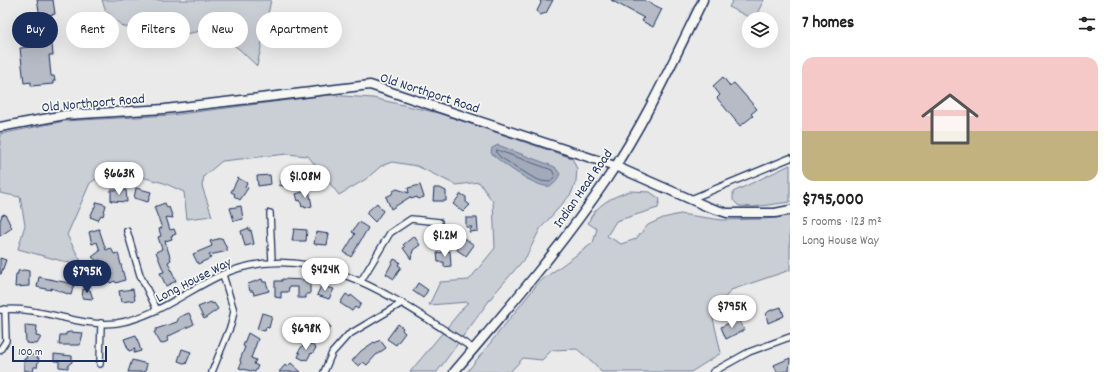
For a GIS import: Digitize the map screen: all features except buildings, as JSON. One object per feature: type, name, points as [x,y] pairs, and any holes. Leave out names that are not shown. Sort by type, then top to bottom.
[{"type":"main road","name":"Indian Head Road","points":[[454,372],[518,297],[608,179],[649,111],[704,0]]},
{"type":"main road","name":"Old Northport Road","points":[[0,127],[64,115],[165,109],[370,85],[615,166],[708,207],[728,212],[775,212],[790,210]]},
{"type":"street","points":[[691,199],[790,158]]},
{"type":"street","points":[[270,213],[272,262]]},
{"type":"street","points":[[361,281],[390,233],[411,219],[439,222]]},
{"type":"street","points":[[127,231],[140,274],[157,310]]},
{"type":"street","name":"Long House Way","points":[[3,310],[41,311],[101,323],[132,320],[157,310],[223,275],[240,268],[272,262],[303,263],[361,281],[402,303],[474,349]]},
{"type":"street","points":[[212,372],[231,325],[234,311],[223,275]]},
{"type":"street","points":[[324,372],[332,353],[348,335],[402,303]]},
{"type":"street","points":[[0,350],[6,341],[3,310]]},
{"type":"street","points":[[100,364],[101,323]]},
{"type":"street","points":[[713,372],[749,352],[790,337]]},
{"type":"shaded area","points":[[102,0],[271,0],[268,12],[256,12],[256,48],[261,48],[257,66],[238,48],[248,48],[248,12],[198,12],[198,32],[190,33],[190,12],[127,12],[127,27],[119,23],[119,12],[106,11]]},
{"type":"shaded area","points":[[733,0],[764,0],[758,12],[742,12],[742,14],[729,7]]},
{"type":"shaded area","points":[[328,95],[373,98],[438,113],[572,158],[577,169],[576,181],[571,194],[540,229],[526,257],[494,294],[437,372],[410,372],[468,302],[429,305],[440,282],[469,280],[495,248],[493,202],[479,182],[456,185],[417,166],[392,162],[381,166],[366,179],[339,195],[308,156],[287,154],[222,161],[204,176],[202,186],[212,216],[187,219],[184,192],[164,183],[112,169],[90,183],[67,235],[84,267],[18,249],[25,225],[20,197],[0,193],[0,134],[65,121],[172,115]]},
{"type":"shaded area","points":[[790,165],[790,202],[753,207],[739,206],[733,200],[733,192]]},
{"type":"shaded area","points":[[630,191],[650,192],[660,199],[658,208],[616,221],[607,236],[621,244],[636,239],[648,225],[663,218],[680,214],[722,220],[765,219],[790,216],[790,270],[731,290],[712,314],[721,353],[691,372],[601,372],[595,364],[577,349],[552,350],[542,360],[523,358],[510,372],[467,372],[539,282],[593,243],[597,229],[588,223],[595,211],[605,202]]},
{"type":"water","points":[[498,145],[555,167],[560,174],[555,183],[550,186],[544,186],[528,179],[510,168],[491,153],[492,148]]}]
